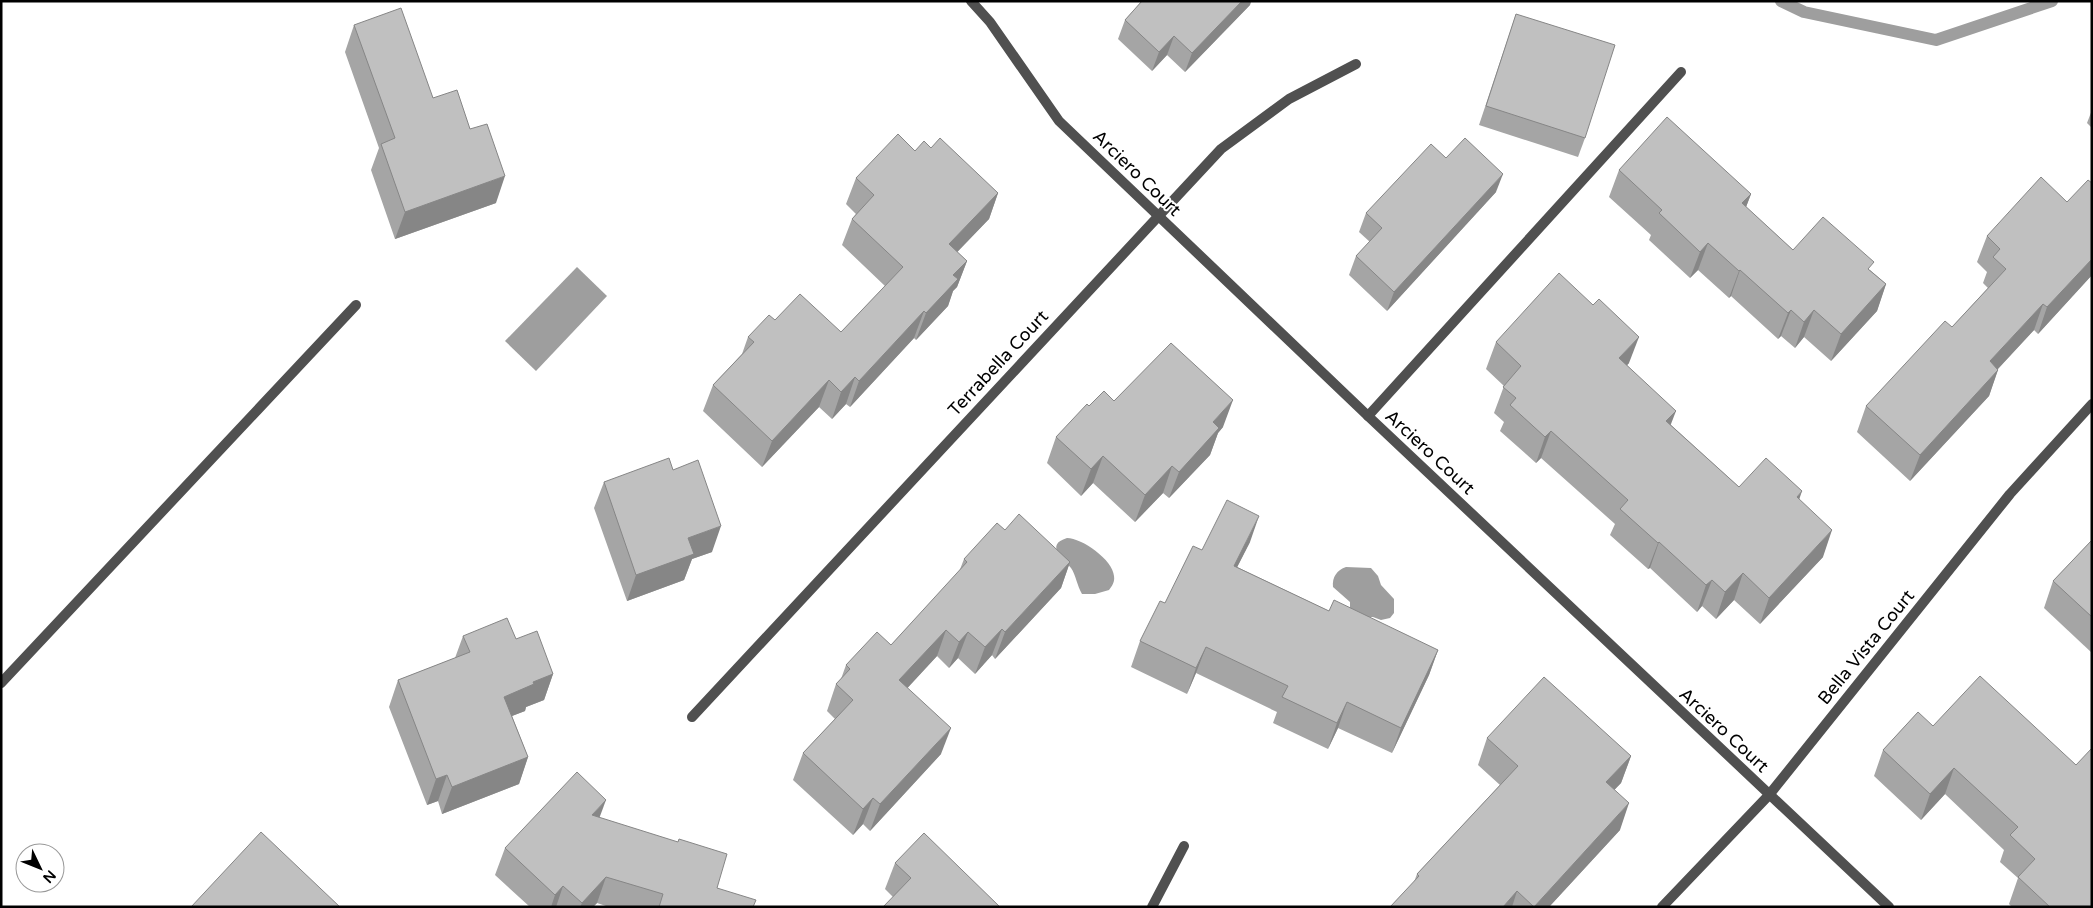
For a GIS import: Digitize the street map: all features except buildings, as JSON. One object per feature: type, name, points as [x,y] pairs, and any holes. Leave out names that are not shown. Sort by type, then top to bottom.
[{"type":"street","name":"Arciero Court","points":[[972,1],[990,22],[1059,121],[1368,416],[1889,907]]},
{"type":"street","name":"Terrabella Court","points":[[692,717],[1221,149],[1289,99],[1356,64]]},
{"type":"street","points":[[1368,416],[1681,72]]},
{"type":"street","points":[[1,683],[356,305]]},
{"type":"street","name":"Bella Vista Court","points":[[1662,907],[1769,795],[2010,494],[2092,404]]},
{"type":"street","points":[[1152,907],[1184,846]]},
{"type":"shaded area","points":[[577,267],[607,296],[536,371],[505,341]]},
{"type":"shaded area","points":[[1067,538],[1088,546],[1108,563],[1114,578],[1109,590],[1095,594],[1082,594],[1073,571],[1056,548],[1060,541]]},
{"type":"shaded area","points":[[1346,567],[1371,568],[1378,576],[1381,585],[1394,599],[1394,613],[1390,618],[1381,620],[1373,617],[1361,617],[1350,610],[1350,602],[1333,587],[1333,580],[1336,574]]},
{"type":"waterway","points":[[1781,1],[1804,12],[1936,40],[2052,1]]}]
